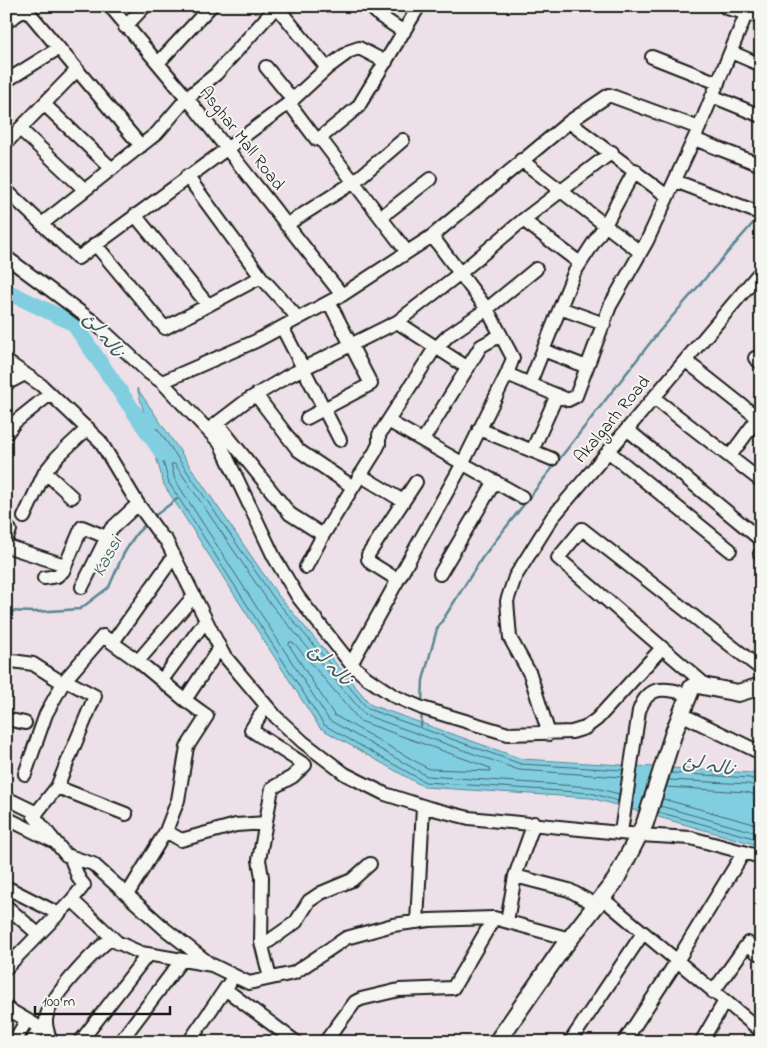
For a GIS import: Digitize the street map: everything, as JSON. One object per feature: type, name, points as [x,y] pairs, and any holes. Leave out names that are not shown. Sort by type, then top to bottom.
[{"type":"main road","points":[[730,7],[754,13]]},
{"type":"main road","points":[[497,1042],[570,939],[615,881],[643,829],[674,732],[692,687],[698,685],[738,693],[761,686]]},
{"type":"street","name":"Asghar Mall Road","points":[[110,6],[188,98],[342,295]]},
{"type":"street","points":[[126,27],[145,6]]},
{"type":"street","points":[[159,62],[211,6]]},
{"type":"street","points":[[43,223],[157,133],[188,98],[216,74],[277,6],[327,68]]},
{"type":"street","points":[[370,6],[380,16],[404,32]]},
{"type":"street","points":[[266,67],[316,139],[320,138],[358,107],[419,6]]},
{"type":"street","points":[[6,22],[28,8],[141,146]]},
{"type":"street","points":[[507,374],[568,400],[576,396],[610,306],[668,196],[730,52],[754,13]]},
{"type":"street","points":[[6,81],[59,48]]},
{"type":"street","points":[[6,190],[78,258],[187,176],[291,102],[327,68],[350,51],[359,48],[386,62]]},
{"type":"street","points":[[730,52],[761,65]]},
{"type":"street","points":[[652,57],[718,83]]},
{"type":"street","points":[[6,143],[77,70]]},
{"type":"street","points":[[162,382],[256,341],[342,295],[432,236],[521,160],[569,122],[609,95],[761,165]]},
{"type":"street","points":[[712,96],[761,116]]},
{"type":"street","points":[[44,104],[112,169]]},
{"type":"street","points":[[569,122],[612,152],[668,196]]},
{"type":"street","points":[[20,129],[85,190]]},
{"type":"street","points":[[320,138],[407,252]]},
{"type":"street","points":[[286,225],[354,182],[403,140]]},
{"type":"street","points":[[213,427],[256,395],[302,369],[397,322],[459,274],[523,220],[612,152]]},
{"type":"street","points":[[521,160],[640,252]]},
{"type":"street","points":[[530,383],[574,273],[605,226],[634,170]]},
{"type":"street","points":[[187,176],[261,277],[298,318]]},
{"type":"street","points":[[380,217],[430,179]]},
{"type":"street","points":[[675,181],[754,212]]},
{"type":"street","points":[[135,215],[208,305]]},
{"type":"street","points":[[523,220],[580,263]]},
{"type":"street","points":[[350,664],[463,462],[507,374],[513,358],[487,309],[432,236]]},
{"type":"street","points":[[95,244],[165,328],[261,277]]},
{"type":"street","points":[[6,257],[95,323],[149,374],[162,382],[213,427],[290,514],[323,535]]},
{"type":"street","points":[[306,567],[323,535],[379,444],[379,435],[437,348],[450,335],[487,309],[536,269]]},
{"type":"street","name":"Akalgarh Road","points":[[549,734],[530,674],[510,638],[507,601],[515,577],[552,518],[760,274]]},
{"type":"street","points":[[306,418],[372,384],[328,302]]},
{"type":"street","points":[[560,308],[604,324]]},
{"type":"street","points":[[397,322],[468,368]]},
{"type":"street","points":[[282,328],[340,440]]},
{"type":"street","points":[[423,440],[481,346],[501,335]]},
{"type":"street","points":[[543,350],[587,368]]},
{"type":"street","points":[[6,361],[50,394],[100,440],[119,469],[138,504],[166,540],[220,648],[246,684],[303,742],[345,774],[385,794],[424,807],[469,818],[622,832],[643,829],[691,838],[761,857]]},
{"type":"street","points":[[686,361],[758,418],[730,456]]},
{"type":"street","points":[[6,384],[25,374]]},
{"type":"street","points":[[6,434],[15,422],[50,394]]},
{"type":"street","points":[[256,395],[298,450],[353,487]]},
{"type":"street","points":[[532,451],[557,395]]},
{"type":"street","points":[[654,398],[761,481]]},
{"type":"street","points":[[388,421],[522,497]]},
{"type":"street","points":[[213,427],[274,558],[298,597],[350,664],[394,696],[422,708],[508,734],[572,732],[585,728],[597,719],[661,649]]},
{"type":"street","points":[[24,516],[45,472],[57,456],[88,428]]},
{"type":"street","points":[[480,429],[552,459]]},
{"type":"street","points":[[628,430],[761,540]]},
{"type":"street","points":[[609,452],[730,550]]},
{"type":"street","points":[[45,472],[72,497]]},
{"type":"street","points":[[360,475],[403,501]]},
{"type":"street","points":[[440,574],[494,481]]},
{"type":"street","points":[[398,580],[371,563],[368,555],[416,482]]},
{"type":"street","points":[[82,586],[111,528],[138,504]]},
{"type":"street","points":[[44,578],[57,576],[65,565],[82,527],[106,537]]},
{"type":"street","points":[[6,528],[10,530],[6,540]]},
{"type":"street","points":[[709,688],[661,649],[558,558],[582,529],[761,669]]},
{"type":"street","points":[[6,546],[65,565]]},
{"type":"street","points":[[25,774],[46,714],[64,682],[108,639],[174,556]]},
{"type":"street","points":[[138,661],[194,596]]},
{"type":"street","points":[[162,680],[206,620]]},
{"type":"street","points":[[108,639],[207,716],[187,747],[178,800],[166,831],[128,895]]},
{"type":"street","points":[[185,700],[220,648]]},
{"type":"street","points":[[6,660],[33,664],[64,682],[95,696],[57,787],[34,816],[66,855],[93,864],[165,929],[212,965],[234,976],[249,982],[294,973],[346,938],[392,925],[417,922],[494,918],[570,939]]},
{"type":"street","points":[[622,832],[642,701],[653,691],[667,689],[688,694]]},
{"type":"street","points":[[266,706],[250,730],[305,765],[292,777],[272,788],[260,860],[262,877],[262,946],[270,978]]},
{"type":"street","points":[[681,714],[761,753]]},
{"type":"street","points":[[6,719],[25,723]]},
{"type":"street","points":[[57,787],[126,814]]},
{"type":"street","points":[[6,798],[36,813]]},
{"type":"street","points":[[417,922],[424,807]]},
{"type":"street","points":[[6,818],[56,843]]},
{"type":"street","points":[[507,921],[515,876],[534,823]]},
{"type":"street","points":[[166,831],[181,840],[236,825],[266,824]]},
{"type":"street","points":[[624,1042],[677,961],[744,852]]},
{"type":"street","points":[[6,968],[59,914],[84,885],[79,879],[70,856]]},
{"type":"street","points":[[262,946],[296,922],[310,902],[321,893],[352,880],[370,864]]},
{"type":"street","points":[[515,876],[569,890],[599,902],[643,933],[761,1031]]},
{"type":"street","points":[[6,887],[59,914]]},
{"type":"street","points":[[72,900],[118,943]]},
{"type":"street","points":[[6,906],[38,934]]},
{"type":"street","points":[[325,1042],[355,1002],[399,990],[453,988],[494,918]]},
{"type":"street","points":[[570,1042],[643,933]]},
{"type":"street","points":[[50,1042],[46,1021],[56,998],[91,955],[110,940],[148,954],[212,965]]},
{"type":"street","points":[[714,992],[748,943],[757,953],[761,950]]},
{"type":"street","points":[[80,1042],[148,954]]},
{"type":"street","points":[[120,1042],[181,961]]},
{"type":"street","points":[[193,1040],[234,976]]},
{"type":"street","points":[[225,989],[278,1037],[296,1042]]},
{"type":"street","points":[[701,1042],[725,1001]]},
{"type":"street","points":[[6,1008],[39,1027],[32,1042]]},
{"type":"street","points":[[14,1042],[26,1021]]},
{"type":"water","name":"نالہ لئ","points":[[137,388],[277,594],[371,705],[522,759],[752,773],[761,778],[761,846],[591,798],[424,787],[320,728],[164,485]]},
{"type":"waterway","points":[[422,703],[423,680],[437,629],[482,558],[657,334],[761,214]]},
{"type":"waterway","name":"نالہ لئ","points":[[6,291],[73,323],[163,454]]},
{"type":"waterway","name":"Kassi","points":[[153,517],[177,499]]},
{"type":"waterway","name":"Kassi","points":[[6,611],[35,612],[80,609],[109,587],[123,555],[136,534],[148,522]]},
{"type":"waterway","points":[[421,726],[422,711]]}]
